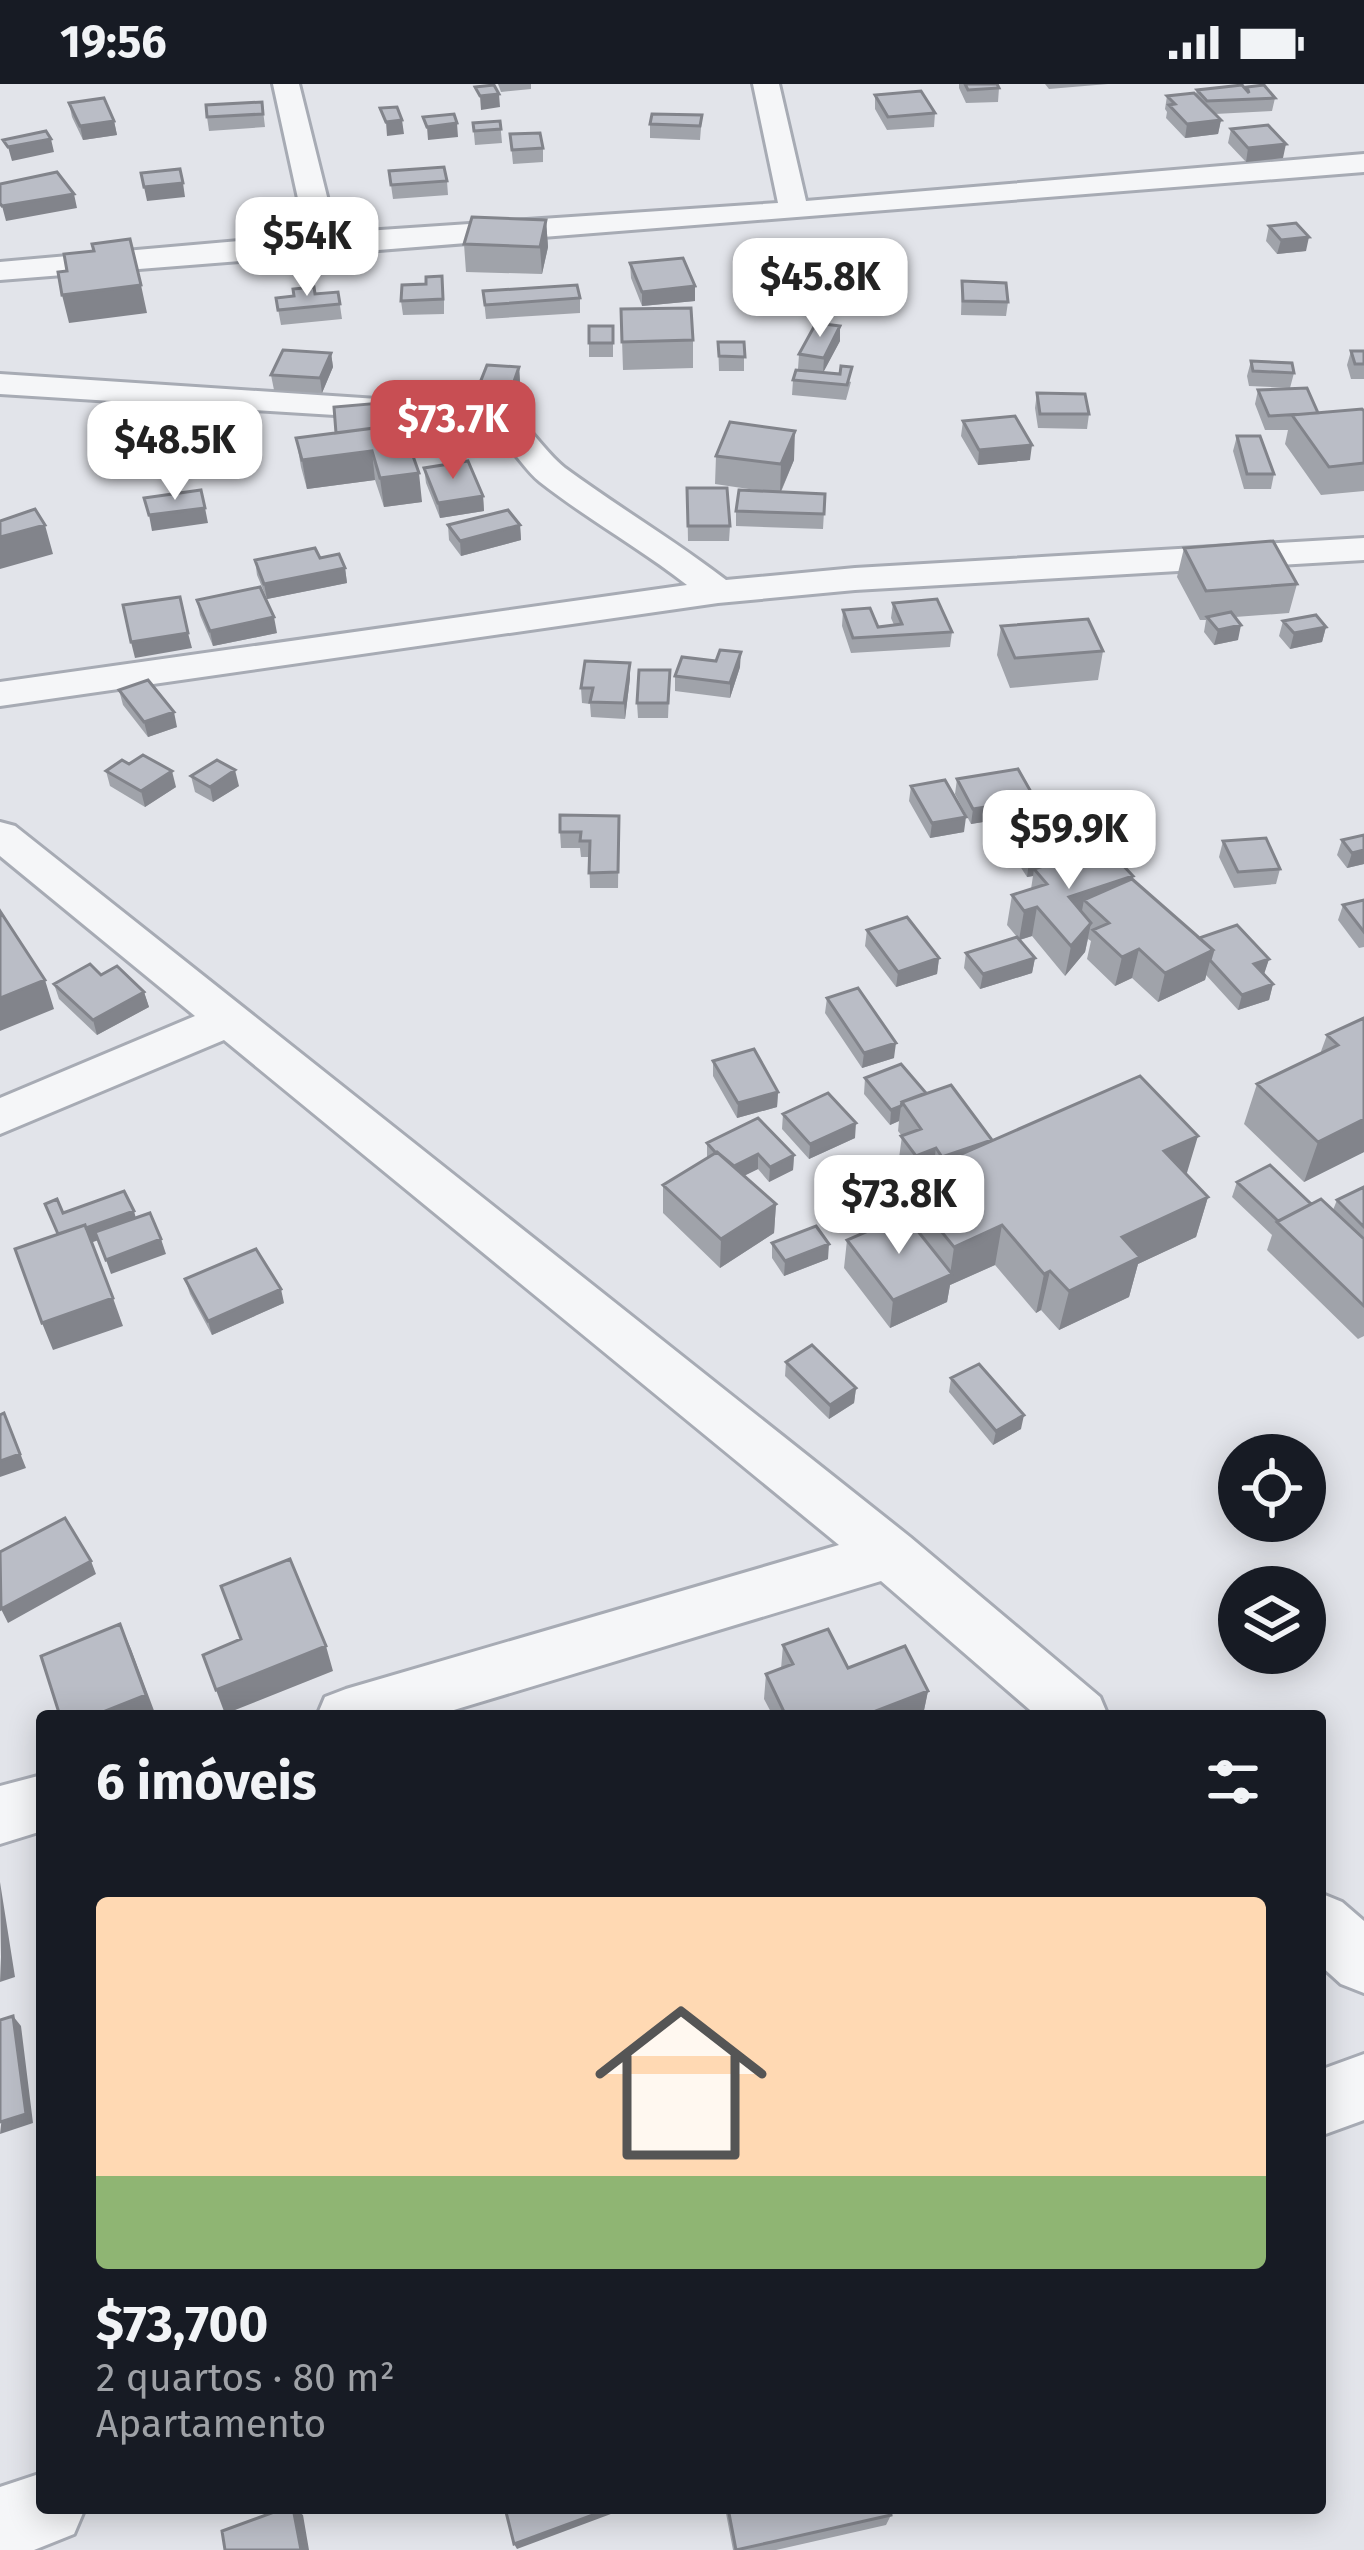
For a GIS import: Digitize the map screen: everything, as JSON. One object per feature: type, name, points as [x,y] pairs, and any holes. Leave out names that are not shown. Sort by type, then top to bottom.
[{"type":"street","points":[[286,84],[323,243]]},
{"type":"street","points":[[766,84],[794,212]]},
{"type":"street","points":[[0,271],[323,243],[794,212],[1350,164],[1364,192]]},
{"type":"street","points":[[0,383],[485,414],[503,421],[550,473],[650,538],[718,592]]},
{"type":"street","points":[[0,694],[718,592],[855,578],[1364,549]]},
{"type":"street","points":[[0,835],[890,1554],[1071,1710]]},
{"type":"street","points":[[0,1118],[228,1020]]},
{"type":"street","points":[[366,1710],[890,1554]]},
{"type":"street","points":[[0,1815],[36,1805]]},
{"type":"street","points":[[1326,1929],[1364,1962]]},
{"type":"street","points":[[1326,2100],[1364,2087]]},
{"type":"street","points":[[0,2524],[36,2512]]},
{"type":"building","points":[[965,84],[997,84],[999,88],[968,90]]},
{"type":"building","points":[[494,85],[499,94],[480,96],[475,87]]},
{"type":"building","points":[[1242,85],[1249,93],[1247,87],[1264,85],[1275,98],[1207,101],[1197,90]]},
{"type":"building","points":[[921,91],[935,113],[888,117],[875,95]]},
{"type":"building","points":[[1194,93],[1221,120],[1187,124],[1169,105],[1175,104],[1167,96]]},
{"type":"building","points":[[104,98],[114,121],[80,126],[69,103]]},
{"type":"building","points":[[262,102],[263,114],[207,117],[206,105]]},
{"type":"building","points":[[397,107],[402,120],[386,122],[380,108]]},
{"type":"building","points":[[454,114],[457,123],[427,127],[423,117]]},
{"type":"building","points":[[652,114],[702,115],[700,126],[650,124]]},
{"type":"building","points":[[500,121],[501,129],[474,131],[473,123]]},
{"type":"building","points":[[1268,125],[1286,144],[1248,148],[1231,129]]},
{"type":"building","points":[[46,131],[51,139],[8,147],[3,140]]},
{"type":"building","points":[[540,133],[543,148],[512,150],[510,134]]},
{"type":"building","points":[[444,167],[447,181],[391,185],[389,171]]},
{"type":"building","points":[[180,169],[183,183],[144,187],[141,173]]},
{"type":"building","points":[[57,172],[74,194],[0,203],[0,184]]},
{"type":"building","points":[[472,217],[546,220],[540,247],[464,244]]},
{"type":"building","points":[[1296,223],[1309,237],[1281,240],[1269,226]]},
{"type":"building","points":[[130,239],[141,285],[62,295],[58,272],[67,271],[64,254],[94,251],[92,244]]},
{"type":"building","points":[[683,258],[695,286],[642,292],[630,263]]},
{"type":"building","points":[[442,276],[443,299],[401,301],[402,285],[426,284],[426,277]]},
{"type":"building","points":[[962,281],[1006,283],[1008,302],[963,301]]},
{"type":"building","points":[[577,285],[580,298],[485,305],[483,291]]},
{"type":"building","points":[[314,287],[315,294],[338,292],[340,304],[278,310],[276,298],[294,296],[293,289]]},
{"type":"building","points":[[691,308],[693,340],[622,342],[621,309]]},
{"type":"building","points":[[816,323],[840,326],[824,358],[799,354]]},
{"type":"building","points":[[589,326],[613,326],[613,343],[589,343]]},
{"type":"building","points":[[718,342],[744,342],[745,357],[719,356]]},
{"type":"building","points":[[283,350],[331,353],[320,378],[271,375]]},
{"type":"building","points":[[1351,351],[1364,351],[1364,364],[1355,364]]},
{"type":"building","points":[[1251,361],[1292,363],[1294,373],[1253,371]]},
{"type":"building","points":[[487,365],[519,367],[511,390],[503,389],[501,395],[476,393]]},
{"type":"building","points":[[841,366],[852,367],[847,385],[793,380],[796,370],[840,374]]},
{"type":"building","points":[[1307,388],[1318,413],[1269,416],[1258,390]]},
{"type":"building","points":[[1037,393],[1085,394],[1089,414],[1040,414]]},
{"type":"building","points":[[392,402],[395,432],[390,426],[336,433],[334,407]]},
{"type":"building","points":[[499,408],[511,436],[487,440],[475,411]]},
{"type":"building","points":[[1362,409],[1364,463],[1329,467],[1292,415]]},
{"type":"building","points":[[1015,416],[1032,445],[979,450],[963,421]]},
{"type":"building","points":[[730,422],[795,431],[781,464],[716,456]]},
{"type":"building","points":[[390,426],[395,440],[407,439],[419,473],[380,478],[372,451],[302,460],[296,438]]},
{"type":"building","points":[[1237,436],[1260,436],[1274,474],[1247,474]]},
{"type":"building","points":[[468,461],[483,496],[438,503],[424,468]]},
{"type":"building","points":[[687,488],[727,488],[730,526],[688,526]]},
{"type":"building","points":[[201,490],[205,508],[149,515],[144,498]]},
{"type":"building","points":[[739,490],[825,494],[824,514],[736,511]]},
{"type":"building","points":[[35,509],[45,525],[0,537],[0,521]]},
{"type":"building","points":[[508,510],[520,525],[460,541],[448,525]]},
{"type":"building","points":[[1273,541],[1297,584],[1206,591],[1184,548]]},
{"type":"building","points":[[315,548],[320,558],[339,554],[345,568],[264,584],[255,560]]},
{"type":"building","points":[[260,587],[274,617],[210,631],[197,600]]},
{"type":"building","points":[[180,597],[188,633],[131,642],[123,605]]},
{"type":"building","points":[[937,599],[952,632],[853,638],[843,610],[870,608],[878,627],[902,624],[893,603]]},
{"type":"building","points":[[1231,612],[1241,625],[1218,630],[1207,617]]},
{"type":"building","points":[[1316,615],[1326,627],[1294,633],[1283,621]]},
{"type":"building","points":[[1088,619],[1103,651],[1015,658],[1001,626]]},
{"type":"building","points":[[720,650],[741,652],[730,683],[675,676],[682,657],[716,661]]},
{"type":"building","points":[[585,661],[630,663],[624,703],[590,702],[593,688],[581,688]]},
{"type":"building","points":[[639,670],[670,670],[668,703],[637,703]]},
{"type":"building","points":[[148,680],[174,712],[144,722],[119,690]]},
{"type":"building","points":[[143,755],[172,771],[141,791],[106,771],[122,760],[129,764]]},
{"type":"building","points":[[217,760],[235,770],[210,787],[191,776]]},
{"type":"building","points":[[1018,769],[1035,799],[973,809],[957,779]]},
{"type":"building","points":[[945,780],[966,817],[932,823],[911,786]]},
{"type":"building","points":[[560,815],[619,816],[618,872],[589,873],[590,841],[580,841],[581,832],[560,832]]},
{"type":"building","points":[[1082,828],[1096,848],[1029,862],[1016,841]]},
{"type":"building","points":[[1364,835],[1364,850],[1352,853],[1342,840]]},
{"type":"building","points":[[1266,838],[1280,869],[1238,872],[1223,841]]},
{"type":"building","points":[[1083,853],[1095,866],[1117,859],[1133,876],[1069,897],[1091,923],[1071,946],[1037,907],[1024,911],[1012,895],[1047,884],[1034,869]]},
{"type":"building","points":[[1132,879],[1213,950],[1165,973],[1139,949],[1122,957],[1093,930],[1109,923],[1084,900]]},
{"type":"building","points":[[1364,900],[1364,932],[1343,905]]},
{"type":"building","points":[[0,911],[45,980],[0,998]]},
{"type":"building","points":[[907,917],[939,958],[898,972],[867,930]]},
{"type":"building","points":[[1237,925],[1269,959],[1254,964],[1273,984],[1242,995],[1210,960],[1213,950],[1199,938]]},
{"type":"building","points":[[1017,937],[1035,958],[983,974],[966,953]]},
{"type":"building","points":[[90,964],[101,975],[117,966],[144,992],[93,1020],[54,984]]},
{"type":"building","points":[[858,988],[896,1043],[864,1053],[827,998]]},
{"type":"building","points":[[1364,1018],[1364,1119],[1318,1142],[1257,1084],[1338,1045],[1327,1035]]},
{"type":"building","points":[[754,1049],[778,1092],[738,1103],[713,1061]]},
{"type":"building","points":[[901,1064],[926,1093],[891,1110],[865,1078]]},
{"type":"building","points":[[1140,1076],[1198,1136],[1164,1151],[1208,1197],[1122,1237],[1140,1257],[1069,1291],[1050,1271],[1044,1274],[1002,1225],[954,1247],[900,1181]]},
{"type":"building","points":[[951,1085],[992,1140],[942,1157],[936,1148],[916,1156],[901,1136],[921,1129],[902,1102]]},
{"type":"building","points":[[828,1093],[856,1123],[810,1144],[783,1114]]},
{"type":"building","points":[[758,1118],[794,1155],[770,1167],[758,1154],[734,1166],[707,1143]]},
{"type":"building","points":[[717,1152],[776,1204],[721,1239],[663,1185]]},
{"type":"building","points":[[1270,1165],[1311,1204],[1278,1221],[1237,1182]]},
{"type":"building","points":[[1364,1187],[1364,1227],[1337,1200]]},
{"type":"building","points":[[124,1191],[134,1211],[58,1234],[45,1204],[57,1199],[63,1213]]},
{"type":"building","points":[[1321,1199],[1364,1239],[1364,1306],[1277,1222]]},
{"type":"building","points":[[150,1213],[161,1239],[106,1260],[95,1232]]},
{"type":"building","points":[[905,1215],[952,1274],[893,1300],[847,1240]]},
{"type":"building","points":[[85,1225],[113,1298],[42,1323],[15,1249]]},
{"type":"building","points":[[816,1226],[829,1244],[785,1261],[772,1243]]},
{"type":"building","points":[[256,1249],[281,1289],[208,1321],[185,1279]]},
{"type":"building","points":[[812,1345],[856,1388],[830,1405],[786,1362]]},
{"type":"building","points":[[979,1364],[1024,1415],[996,1431],[951,1378]]},
{"type":"building","points":[[4,1413],[20,1454],[0,1461],[0,1415]]},
{"type":"building","points":[[65,1518],[91,1561],[1,1609],[0,1552]]},
{"type":"building","points":[[290,1559],[326,1646],[216,1690],[203,1655],[241,1639],[221,1586]]},
{"type":"building","points":[[120,1624],[146,1695],[108,1710],[58,1710],[41,1656]]},
{"type":"building","points":[[828,1629],[848,1668],[905,1646],[928,1691],[879,1710],[783,1710],[766,1674],[793,1664],[783,1645]]},
{"type":"building","points":[[13,2016],[26,2114],[0,2122],[0,2020]]},
{"type":"building","points":[[269,2514],[294,2514],[301,2550],[225,2550],[222,2531]]},
{"type":"building","points":[[506,2514],[596,2514],[514,2544]]},
{"type":"building","points":[[729,2514],[891,2514],[891,2515],[736,2550]]}]
